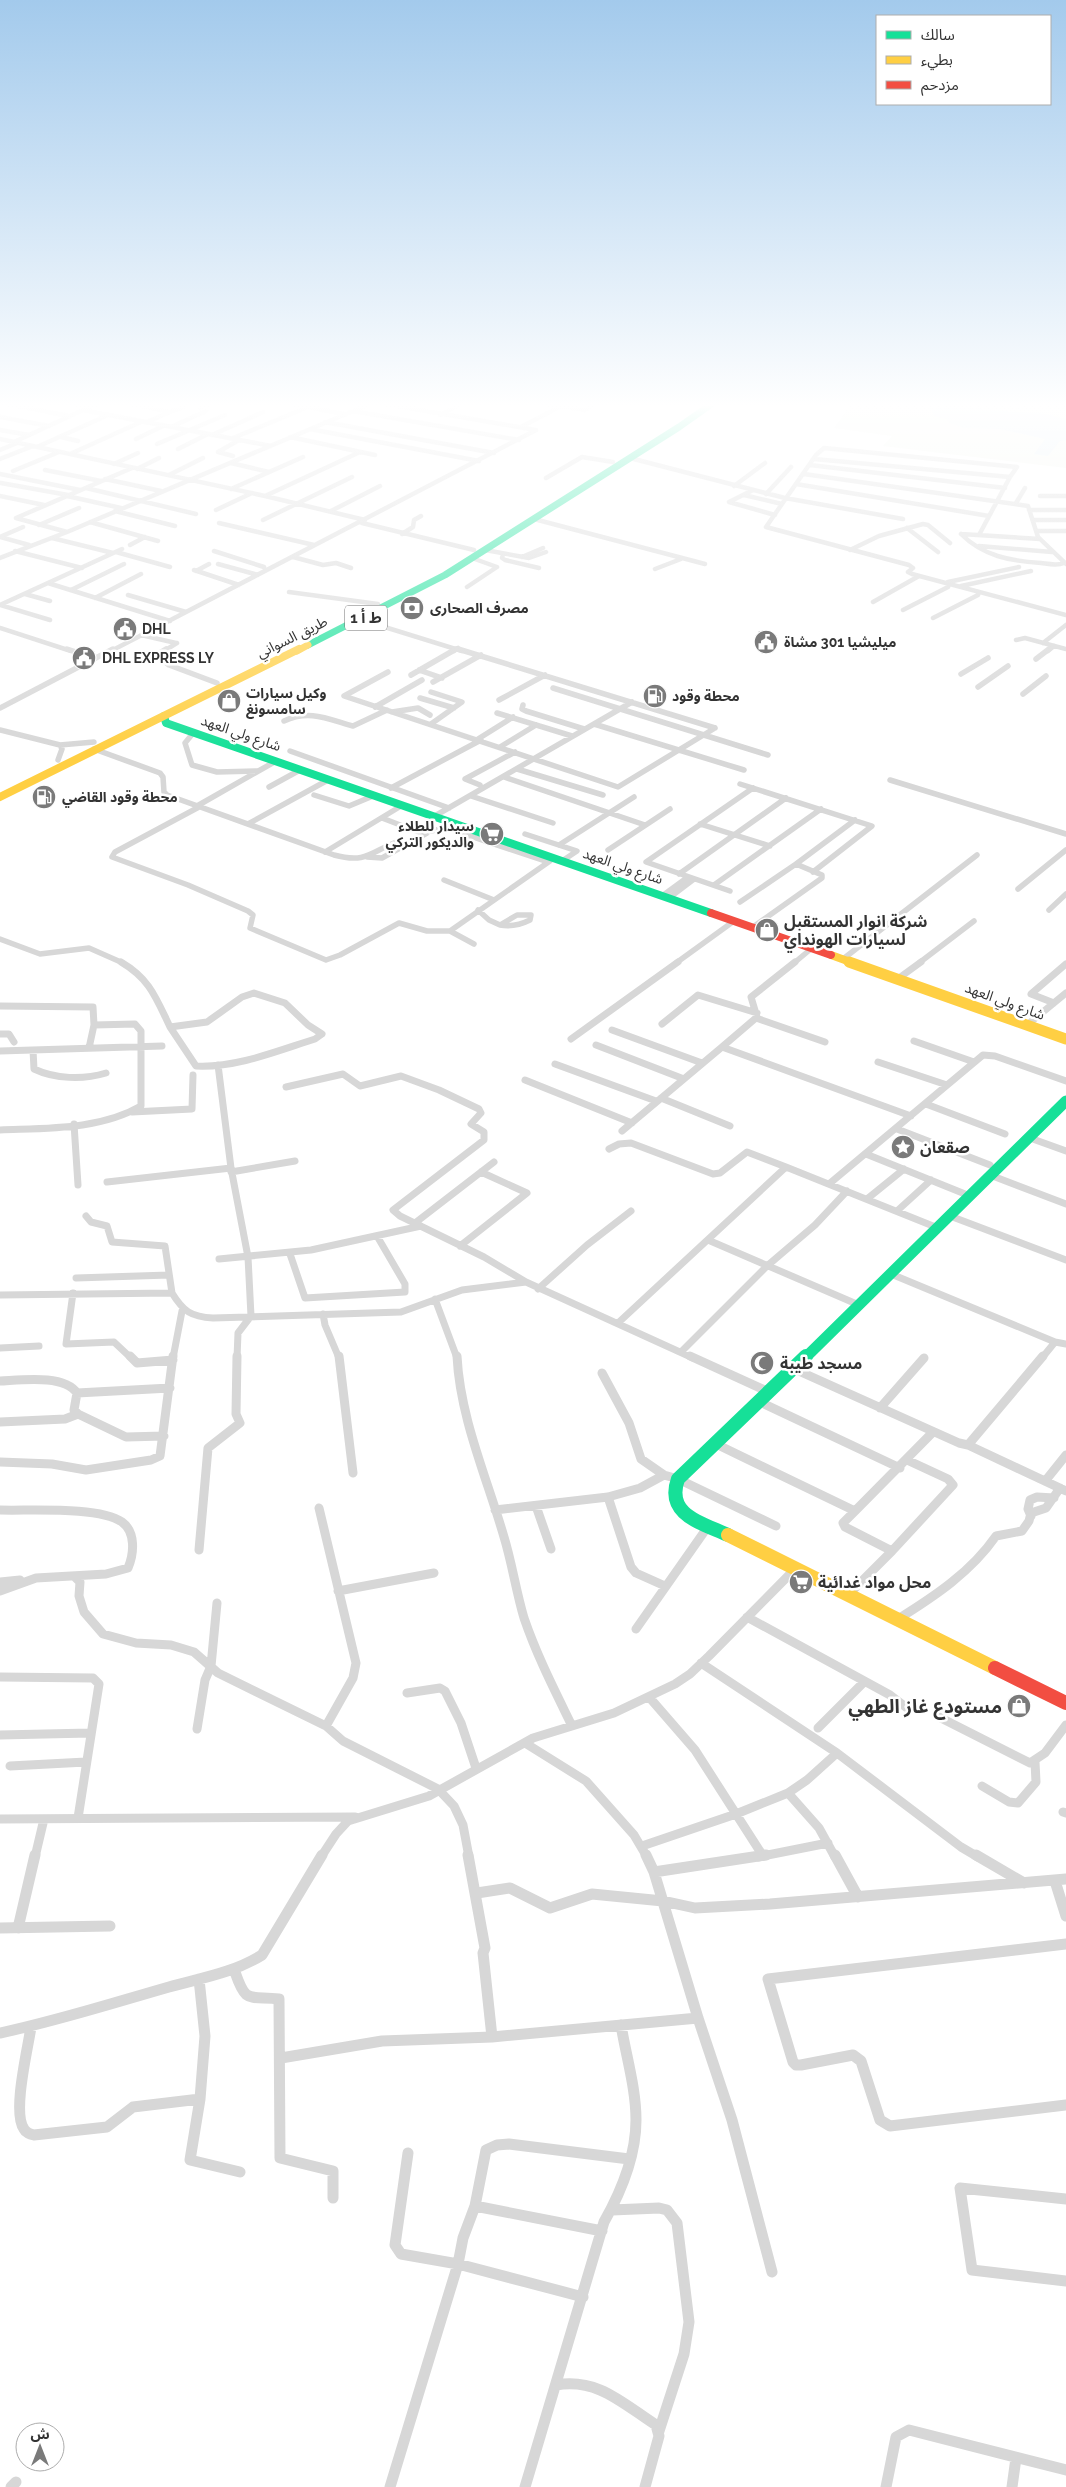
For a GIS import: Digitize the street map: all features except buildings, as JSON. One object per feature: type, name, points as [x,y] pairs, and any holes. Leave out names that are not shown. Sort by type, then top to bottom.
[{"type":"main road","name":"طريق السواني","points":[[477,553],[528,519]]},
{"type":"main road","name":"طريق السواني","points":[[0,790],[58,760],[144,726],[167,720],[362,620],[534,519]]},
{"type":"main road","name":"طريق السواني","points":[[0,797],[94,746],[218,683],[436,576]]},
{"type":"main road","name":"شارع ولي العهد","points":[[167,720],[194,732],[401,806],[734,920],[1066,1039]]},
{"type":"main road","points":[[1066,1101],[1030,1138],[990,1170],[970,1196],[938,1228],[792,1368],[760,1402],[678,1479],[672,1489],[671,1497],[677,1508],[795,1569],[1066,1703]]},
{"type":"street","points":[[19,519],[67,532]]},
{"type":"street","points":[[39,525],[53,519]]},
{"type":"street","points":[[0,558],[97,519]]},
{"type":"street","points":[[147,519],[175,526]]},
{"type":"street","points":[[357,519],[402,534],[477,553],[532,558],[544,550]]},
{"type":"street","points":[[0,708],[367,519]]},
{"type":"street","points":[[402,534],[413,527],[416,519]]},
{"type":"street","points":[[534,519],[704,564]]},
{"type":"street","points":[[773,519],[768,528],[912,567],[909,572],[947,585],[959,586],[1066,615]]},
{"type":"street","points":[[979,535],[987,519]]},
{"type":"street","points":[[1065,564],[1040,539],[1033,520],[1066,520]]},
{"type":"street","points":[[90,522],[158,541]]},
{"type":"street","points":[[219,522],[314,545]]},
{"type":"street","points":[[850,550],[879,536],[927,524],[950,543]]},
{"type":"street","points":[[0,537],[23,527]]},
{"type":"street","points":[[907,528],[938,552]]},
{"type":"street","points":[[1036,531],[1066,531]]},
{"type":"street","points":[[1040,539],[961,534],[972,545],[1008,560],[1065,564]]},
{"type":"street","points":[[0,537],[30,546]]},
{"type":"street","points":[[52,538],[170,567]]},
{"type":"street","points":[[130,545],[145,538]]},
{"type":"street","points":[[972,545],[1066,553]]},
{"type":"street","points":[[0,605],[122,549]]},
{"type":"street","points":[[15,551],[82,568]]},
{"type":"street","points":[[214,551],[264,567]]},
{"type":"street","points":[[467,586],[497,567],[477,553]]},
{"type":"street","points":[[503,554],[502,558],[505,560],[539,568]]},
{"type":"street","points":[[293,557],[323,565],[336,563],[351,568]]},
{"type":"street","points":[[655,569],[681,559]]},
{"type":"street","points":[[71,590],[124,564]]},
{"type":"street","points":[[209,564],[195,571],[239,584]]},
{"type":"street","points":[[218,564],[258,575]]},
{"type":"street","points":[[244,571],[255,565]]},
{"type":"street","points":[[903,610],[947,585],[1019,567]]},
{"type":"street","points":[[211,576],[225,569]]},
{"type":"street","points":[[959,586],[1031,572]]},
{"type":"street","points":[[95,598],[141,574]]},
{"type":"street","points":[[226,580],[239,574]]},
{"type":"street","points":[[873,602],[919,576]]},
{"type":"street","points":[[48,583],[170,621]]},
{"type":"street","points":[[289,592],[378,604]]},
{"type":"street","points":[[25,594],[50,601]]},
{"type":"street","points":[[128,595],[186,612]]},
{"type":"street","points":[[933,618],[978,595]]},
{"type":"street","points":[[0,605],[50,620]]},
{"type":"street","points":[[362,620],[715,728],[618,787],[344,696],[388,672]]},
{"type":"street","points":[[1043,643],[1063,630],[1066,625]]},
{"type":"street","points":[[0,628],[94,658]]},
{"type":"street","points":[[142,635],[177,643],[161,652],[159,656],[163,662],[218,683]]},
{"type":"street","points":[[1016,640],[1025,638],[1066,649]]},
{"type":"street","points":[[1036,659],[1054,646]]},
{"type":"street","points":[[411,675],[458,648]]},
{"type":"street","points":[[433,682],[481,656]]},
{"type":"street","points":[[962,674],[988,658]]},
{"type":"street","points":[[978,687],[1008,666]]},
{"type":"street","points":[[420,670],[442,678]]},
{"type":"street","points":[[499,700],[545,675]]},
{"type":"street","points":[[1023,694],[1046,676]]},
{"type":"street","points":[[375,707],[422,680]]},
{"type":"street","points":[[553,688],[768,754]]},
{"type":"street","points":[[431,692],[462,701],[431,724]]},
{"type":"street","points":[[429,700],[442,694]]},
{"type":"street","points":[[420,698],[454,708]]},
{"type":"street","points":[[433,817],[632,702]]},
{"type":"street","points":[[522,705],[522,709],[526,711],[584,729]]},
{"type":"street","points":[[284,721],[297,715],[308,714],[353,726],[390,711],[418,708],[428,712],[430,715]]},
{"type":"street","points":[[497,712],[572,736]]},
{"type":"street","points":[[391,788],[479,740],[513,718]]},
{"type":"street","points":[[594,724],[744,770]]},
{"type":"street","points":[[500,747],[536,725]]},
{"type":"street","points":[[0,730],[60,745],[94,746],[160,773],[163,777],[165,794],[346,858],[382,858],[427,833],[446,828],[555,860]]},
{"type":"street","points":[[194,732],[184,743],[192,765],[222,773],[257,771]]},
{"type":"street","points":[[58,760],[62,749],[60,745]]},
{"type":"street","points":[[290,751],[449,808]]},
{"type":"street","points":[[480,785],[465,780],[515,752]]},
{"type":"street","points":[[276,761],[115,852],[112,857],[188,885],[200,892],[248,911],[253,915],[250,928],[326,960],[337,958],[374,935],[399,923],[427,931],[450,930],[474,944]]},
{"type":"street","points":[[517,769],[603,795]]},
{"type":"street","points":[[269,787],[300,770]]},
{"type":"street","points":[[504,777],[645,825]]},
{"type":"street","points":[[248,824],[328,780]]},
{"type":"street","points":[[890,780],[1066,834]]},
{"type":"street","points":[[740,784],[872,827],[813,872]]},
{"type":"street","points":[[730,891],[646,862],[753,788]]},
{"type":"street","points":[[314,795],[349,806],[354,806],[373,796]]},
{"type":"street","points":[[471,796],[553,823]]},
{"type":"street","points":[[559,845],[634,797]]},
{"type":"street","points":[[679,874],[786,798]]},
{"type":"street","points":[[325,852],[401,806]]},
{"type":"street","points":[[608,850],[670,809]]},
{"type":"street","points":[[714,885],[821,809]]},
{"type":"street","points":[[382,818],[415,832],[427,833]]},
{"type":"street","points":[[740,902],[796,864],[855,820]]},
{"type":"street","points":[[700,824],[770,846]]},
{"type":"street","points":[[450,930],[555,860],[577,851],[525,834]]},
{"type":"street","points":[[367,857],[400,841]]},
{"type":"street","points":[[1018,889],[1066,850]]},
{"type":"street","points":[[843,959],[892,923],[977,855]]},
{"type":"street","points":[[753,927],[822,878],[796,864]]},
{"type":"street","points":[[666,897],[691,878]]},
{"type":"street","points":[[444,880],[494,900]]},
{"type":"street","points":[[1049,910],[1066,894]]},
{"type":"street","points":[[478,910],[488,920],[500,925]]},
{"type":"street","points":[[571,1039],[734,920]]},
{"type":"street","points":[[899,978],[974,921]]},
{"type":"street","points":[[0,939],[39,954],[53,955],[81,948],[91,948],[100,951],[145,978],[170,1027],[193,1064],[200,1067],[218,1065],[315,1039],[322,1034],[308,1025],[286,1004],[254,993],[242,997],[207,1022],[170,1027]]},
{"type":"street","points":[[757,1016],[751,998],[812,948]]},
{"type":"street","points":[[1054,1003],[1031,994],[1066,964]]},
{"type":"street","points":[[1027,1025],[1066,993]]},
{"type":"street","points":[[662,1024],[698,995],[705,995],[825,1042]]},
{"type":"street","points":[[0,1006],[93,1007],[94,1025],[89,1048]]},
{"type":"street","points":[[622,1131],[757,1016]]},
{"type":"street","points":[[94,1025],[137,1024],[142,1031],[143,1103],[130,1112]]},
{"type":"street","points":[[612,1030],[702,1063]]},
{"type":"street","points":[[0,1034],[9,1034],[14,1042]]},
{"type":"street","points":[[914,1041],[974,1062]]},
{"type":"street","points":[[596,1045],[684,1078]]},
{"type":"street","points":[[0,1051],[162,1046]]},
{"type":"street","points":[[722,1046],[911,1116]]},
{"type":"street","points":[[33,1050],[34,1068],[46,1074],[64,1076],[106,1073]]},
{"type":"street","points":[[829,1184],[983,1055],[995,1056],[1066,1081]]},
{"type":"street","points":[[878,1062],[947,1085]]},
{"type":"street","points":[[555,1064],[730,1126]]},
{"type":"street","points":[[199,1550],[208,1448],[214,1440],[237,1428],[240,1423],[236,1414],[238,1333],[251,1316],[248,1257],[231,1170],[218,1065]]},
{"type":"street","points":[[286,1087],[343,1074],[360,1086],[401,1076],[456,1098],[481,1111],[471,1124],[484,1132],[484,1140],[394,1208],[394,1212],[484,1257],[538,1289],[682,1351],[769,1392]]},
{"type":"street","points":[[0,1130],[74,1124],[130,1112],[192,1109],[193,1075]]},
{"type":"street","points":[[525,1080],[632,1123]]},
{"type":"street","points":[[926,1104],[1005,1134]]},
{"type":"street","points":[[74,1124],[78,1185]]},
{"type":"street","points":[[896,1128],[1066,1204]]},
{"type":"street","points":[[1030,1138],[1066,1151]]},
{"type":"street","points":[[609,1149],[619,1144],[631,1143],[713,1174],[720,1173],[747,1152],[938,1228]]},
{"type":"street","points":[[866,1154],[970,1196]]},
{"type":"street","points":[[107,1182],[231,1170],[295,1161]]},
{"type":"street","points":[[219,1260],[290,1254],[378,1236],[418,1225],[494,1162]]},
{"type":"street","points":[[618,1323],[786,1167]]},
{"type":"street","points":[[867,1199],[904,1170]]},
{"type":"street","points":[[460,1246],[527,1193],[522,1189],[481,1172]]},
{"type":"street","points":[[897,1211],[932,1180]]},
{"type":"street","points":[[682,1351],[767,1266],[815,1224],[847,1191]]},
{"type":"street","points":[[538,1289],[631,1211]]},
{"type":"street","points":[[86,1216],[91,1222],[107,1226],[112,1242],[165,1246],[172,1293],[182,1311],[189,1315],[203,1318],[402,1312],[435,1299],[478,1287],[526,1282]]},
{"type":"street","points":[[950,1216],[1066,1260]]},
{"type":"street","points":[[290,1254],[305,1298],[406,1292],[405,1284],[378,1236]]},
{"type":"street","points":[[708,1240],[859,1305]]},
{"type":"street","points":[[891,1274],[1056,1342],[1066,1344]]},
{"type":"street","points":[[76,1278],[169,1275]]},
{"type":"street","points":[[73,1293],[66,1344],[114,1342],[137,1363],[172,1360]]},
{"type":"street","points":[[0,1295],[172,1293]]},
{"type":"street","points":[[435,1299],[457,1355],[458,1377],[467,1412],[530,1632],[572,1726]]},
{"type":"street","points":[[0,1462],[52,1464],[86,1470],[156,1459],[162,1454],[173,1349],[182,1311]]},
{"type":"street","points":[[323,1314],[323,1323],[339,1356],[343,1404],[353,1473]]},
{"type":"street","points":[[968,1445],[1056,1342]]},
{"type":"street","points":[[0,1348],[39,1346]]},
{"type":"street","points":[[880,1408],[924,1358]]},
{"type":"street","points":[[792,1368],[933,1432],[968,1445],[1046,1480],[1063,1490],[1046,1508],[1035,1511],[1022,1531],[996,1536],[982,1556],[936,1596],[898,1619]]},
{"type":"street","points":[[602,1373],[629,1423],[641,1459],[664,1475],[678,1479],[776,1526]]},
{"type":"street","points":[[0,1381],[46,1379],[73,1387],[77,1393],[74,1410],[78,1414],[126,1437],[164,1436]]},
{"type":"street","points":[[77,1393],[170,1388]]},
{"type":"street","points":[[760,1402],[900,1468]]},
{"type":"street","points":[[0,1422],[65,1419],[78,1414]]},
{"type":"street","points":[[892,1550],[845,1527],[843,1523],[900,1468],[933,1432]]},
{"type":"street","points":[[716,1444],[855,1511]]},
{"type":"street","points":[[1046,1480],[1066,1456]]},
{"type":"street","points":[[848,1595],[953,1485],[948,1479],[907,1460]]},
{"type":"street","points":[[495,1510],[608,1497],[640,1488],[664,1475]]},
{"type":"street","points":[[608,1497],[631,1567],[636,1573],[665,1586]]},
{"type":"street","points":[[1031,1516],[1028,1509],[1030,1500],[1037,1497],[1054,1498]]},
{"type":"street","points":[[536,1506],[551,1549]]},
{"type":"street","points":[[319,1508],[338,1591],[354,1647],[356,1669],[347,1691],[326,1726]]},
{"type":"street","points":[[0,1510],[86,1513],[109,1516],[123,1522],[132,1537],[132,1560],[128,1568],[118,1572],[0,1582]]},
{"type":"street","points":[[636,1629],[710,1525]]},
{"type":"street","points":[[0,2033],[31,2027],[199,1979],[235,1972],[262,1955],[336,1834],[348,1821],[356,1817],[422,1799],[533,1738],[614,1713],[682,1679],[701,1663],[795,1569]]},
{"type":"street","points":[[338,1591],[434,1573]]},
{"type":"street","points":[[75,1577],[80,1582],[79,1596],[84,1612],[103,1634],[136,1643],[178,1646],[194,1652],[240,1685],[326,1726],[343,1741],[438,1789],[454,1806],[463,1825],[477,1894],[485,1948],[482,1953],[492,2037]]},
{"type":"street","points":[[0,1591],[24,1580]]},
{"type":"street","points":[[197,1729],[205,1680],[211,1666],[217,1603]]},
{"type":"street","points":[[747,1617],[890,1695],[907,1708]]},
{"type":"street","points":[[701,1663],[837,1754],[909,1806],[961,1848],[1024,1883]]},
{"type":"street","points":[[0,1677],[93,1678],[99,1684],[78,1818]]},
{"type":"street","points":[[818,1728],[864,1682]]},
{"type":"street","points":[[407,1693],[440,1688],[445,1691],[461,1723],[476,1768]]},
{"type":"street","points":[[649,1697],[695,1750],[763,1856]]},
{"type":"street","points":[[937,1716],[1026,1762],[1035,1762]]},
{"type":"street","points":[[982,1786],[1014,1805],[1018,1803],[1036,1782],[1035,1762],[1066,1725]]},
{"type":"street","points":[[0,1735],[90,1733]]},
{"type":"street","points":[[525,1743],[586,1781],[642,1846],[654,1872],[698,2018],[732,2120],[772,2272]]},
{"type":"street","points":[[642,1846],[736,1814],[788,1793],[807,1780],[837,1754]]},
{"type":"street","points":[[10,1766],[86,1762]]},
{"type":"street","points":[[788,1793],[819,1828],[858,1897]]},
{"type":"street","points":[[0,1819],[356,1817]]},
{"type":"street","points":[[18,1928],[44,1819]]},
{"type":"street","points":[[654,1872],[763,1856],[828,1843]]},
{"type":"street","points":[[477,1894],[510,1888],[552,1908],[592,1894],[663,1901],[695,1908],[1061,1880],[1066,1916]]},
{"type":"street","points":[[0,1928],[110,1926]]},
{"type":"street","points":[[1066,1944],[768,1979],[793,2062],[796,2065],[853,2055],[857,2057],[861,2061],[880,2120],[884,2124],[890,2126],[1066,2105]]},
{"type":"street","points":[[235,1972],[242,1992],[246,1996],[279,1999],[281,2058],[280,2158],[333,2171],[333,2198]]},
{"type":"street","points":[[199,1979],[204,2036],[200,2099],[190,2160],[240,2172]]},
{"type":"street","points":[[281,2058],[382,2041],[492,2037],[698,2018]]},
{"type":"street","points":[[524,2487],[583,2297],[604,2222],[612,2210],[636,2129],[636,2118],[621,2025]]},
{"type":"street","points":[[31,2027],[20,2112],[22,2127],[26,2133],[34,2135],[107,2127],[133,2107],[200,2099]]},
{"type":"street","points":[[390,2487],[458,2264],[463,2238],[475,2206],[486,2150],[497,2144],[509,2144],[628,2159]]},
{"type":"street","points":[[408,2154],[395,2245],[397,2251],[401,2254],[458,2264],[583,2297]]},
{"type":"street","points":[[1066,2199],[960,2188],[972,2270],[1066,2281]]},
{"type":"street","points":[[475,2206],[602,2230]]},
{"type":"street","points":[[612,2210],[659,2208],[667,2210],[677,2223],[689,2322],[684,2354],[659,2431],[645,2487]]},
{"type":"street","points":[[556,2385],[574,2382],[597,2387],[651,2419],[659,2431]]},
{"type":"street","points":[[886,2487],[896,2437],[904,2430],[1066,2470]]},
{"type":"street","points":[[1012,2487],[1016,2458]]},
{"type":"traffic: fast","points":[[308,645],[445,575],[533,519]]},
{"type":"traffic: fast","points":[[164,716],[166,723],[711,913]]},
{"type":"traffic: fast","points":[[728,1535],[698,1521],[680,1508],[675,1500],[674,1490],[678,1479],[864,1301],[1066,1101]]},
{"type":"traffic: slow","points":[[0,797],[308,645]]},
{"type":"traffic: slow","points":[[831,955],[1066,1039]]},
{"type":"traffic: slow","points":[[728,1535],[995,1668]]},
{"type":"traffic: jam","points":[[711,913],[831,955]]},
{"type":"traffic: jam","points":[[995,1668],[1066,1703]]},
{"type":"place","name":"مصرف الصحارى","points":[[412,608]]},
{"type":"place","name":"DHL","points":[[125,629]]},
{"type":"place","name":"ميليشيا 301 مشاة","points":[[766,642]]},
{"type":"place","name":"DHL EXPRESS LY","points":[[84,658]]},
{"type":"place","name":"محطة وقود","points":[[655,696]]},
{"type":"place","name":"وكيل سيارات سامسونغ","points":[[229,701]]},
{"type":"place","name":"محطة وقود القاضي","points":[[44,797]]},
{"type":"place","name":"سيدار للطلاء والديكور التركي","points":[[492,834]]},
{"type":"place","name":"شركة انوار المستقبل لسيارات الهونداي","points":[[767,930]]},
{"type":"place","name":"صقعان","points":[[903,1147]]},
{"type":"place","name":"مسجد طيبة","points":[[762,1363]]},
{"type":"place","name":"محل مواد غدائية","points":[[801,1582]]},
{"type":"place","name":"مستودع غاز الطهي","points":[[1019,1706]]}]
